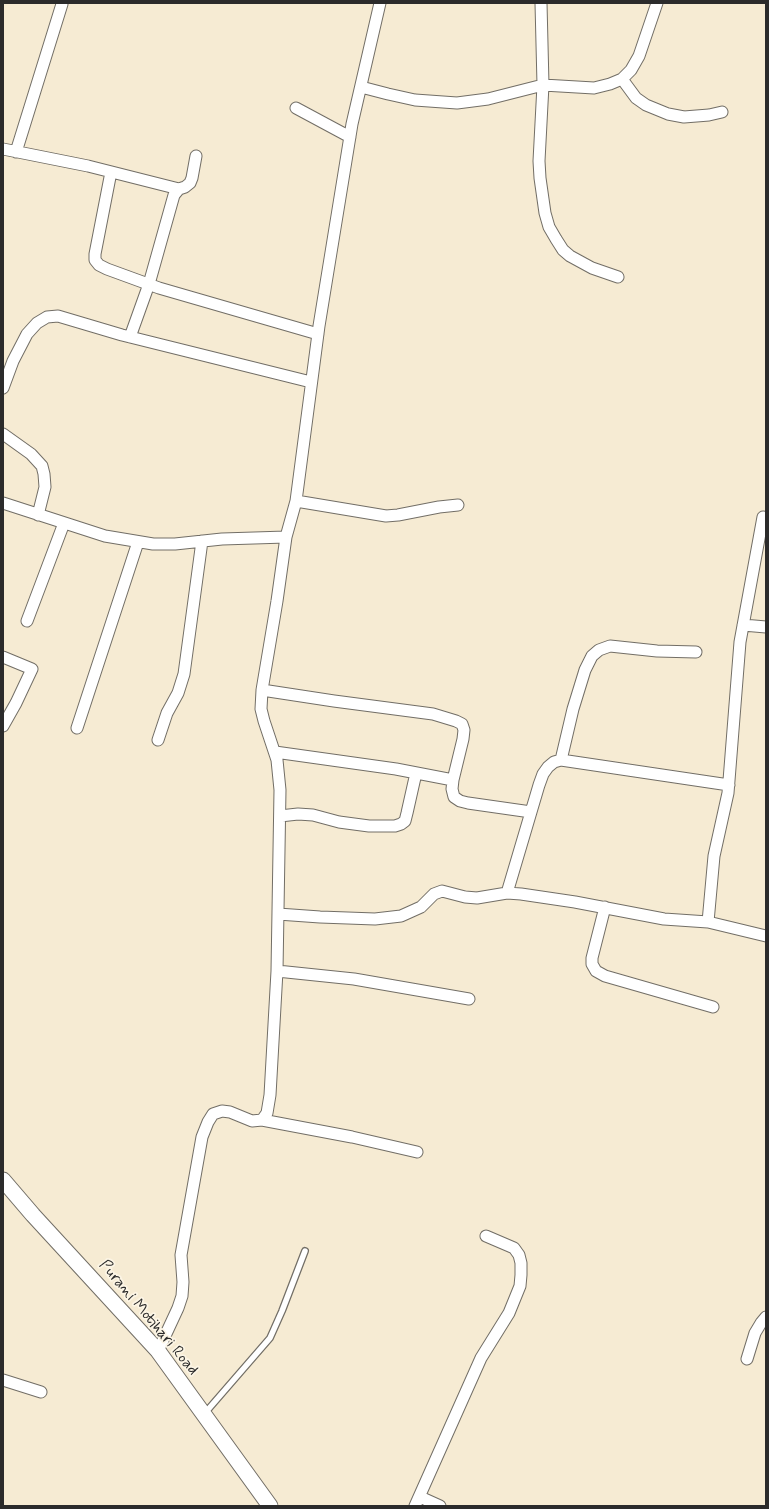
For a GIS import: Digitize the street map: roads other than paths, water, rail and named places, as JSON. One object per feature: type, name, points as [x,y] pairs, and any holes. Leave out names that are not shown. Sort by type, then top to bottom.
[{"type":"main road","name":"Purani Motihari Road","points":[[3,1180],[33,1215],[158,1351],[270,1506]]},
{"type":"street","points":[[262,1120],[267,1113],[270,1095],[277,971],[280,790],[275,752],[261,709],[262,690],[278,601],[286,537],[296,501],[318,334],[350,137],[380,3]]},
{"type":"street","points":[[541,3],[542,85],[539,161],[549,227],[563,250],[570,256],[592,268],[618,277]]},
{"type":"street","points":[[361,87],[415,100],[457,102],[488,99],[542,85],[594,88],[610,84],[622,78],[631,70],[639,56],[657,3]]},
{"type":"street","points":[[16,152],[62,4]]},
{"type":"street","points":[[622,78],[636,98],[646,105],[668,114],[684,117],[709,115],[722,112]]},
{"type":"street","points":[[296,108],[350,137]]},
{"type":"street","points":[[3,149],[88,166],[179,189]]},
{"type":"street","points":[[130,337],[149,284],[174,195],[179,189],[185,187],[192,178],[196,156]]},
{"type":"street","points":[[111,172],[94,254],[95,260],[99,265],[149,284],[318,334]]},
{"type":"street","points":[[3,388],[13,361],[27,334],[37,323],[46,317],[58,316],[130,337],[312,382]]},
{"type":"street","points":[[3,434],[31,454],[42,466],[45,487],[38,514]]},
{"type":"street","points":[[296,501],[386,516],[458,505]]},
{"type":"street","points":[[3,503],[105,536],[138,542],[174,544],[222,539],[286,537]]},
{"type":"street","points":[[708,922],[714,856],[729,785],[738,662],[743,625],[763,517]]},
{"type":"street","points":[[27,621],[64,523]]},
{"type":"street","points":[[158,740],[167,713],[178,693],[184,674],[202,541]]},
{"type":"street","points":[[77,728],[138,542]]},
{"type":"street","points":[[743,625],[766,627]]},
{"type":"street","points":[[561,760],[581,682],[592,656],[599,650],[610,646],[696,652]]},
{"type":"street","points":[[3,657],[32,668],[16,703],[3,726]]},
{"type":"street","points":[[262,690],[433,714],[456,721],[462,724],[464,730],[453,780],[452,789],[454,797],[460,801],[531,812]]},
{"type":"street","points":[[275,752],[453,780]]},
{"type":"street","points":[[507,893],[543,774],[554,762],[561,760],[729,785]]},
{"type":"street","points":[[280,816],[298,814],[313,815],[339,822],[369,826],[395,826],[405,821],[416,773]]},
{"type":"street","points":[[278,914],[340,918],[390,918],[401,916],[421,907],[434,894],[442,891],[465,897],[477,898],[507,893],[605,907],[664,919],[708,922],[766,936]]},
{"type":"street","points":[[605,907],[592,958],[592,964],[596,971],[605,976],[713,1007]]},
{"type":"street","points":[[277,971],[354,979],[469,999]]},
{"type":"street","points":[[158,1351],[182,1296],[183,1282],[180,1255],[202,1137],[213,1114],[230,1112],[252,1121],[262,1120],[352,1137],[417,1152]]},
{"type":"street","points":[[440,1506],[418,1502],[481,1358],[509,1313],[520,1286],[521,1275],[519,1255],[514,1248],[486,1236]]},
{"type":"street","points":[[747,1359],[755,1333],[766,1317]]},
{"type":"street","points":[[3,1380],[42,1392]]},
{"type":"lane","points":[[204,1414],[270,1338],[305,1251]]}]
